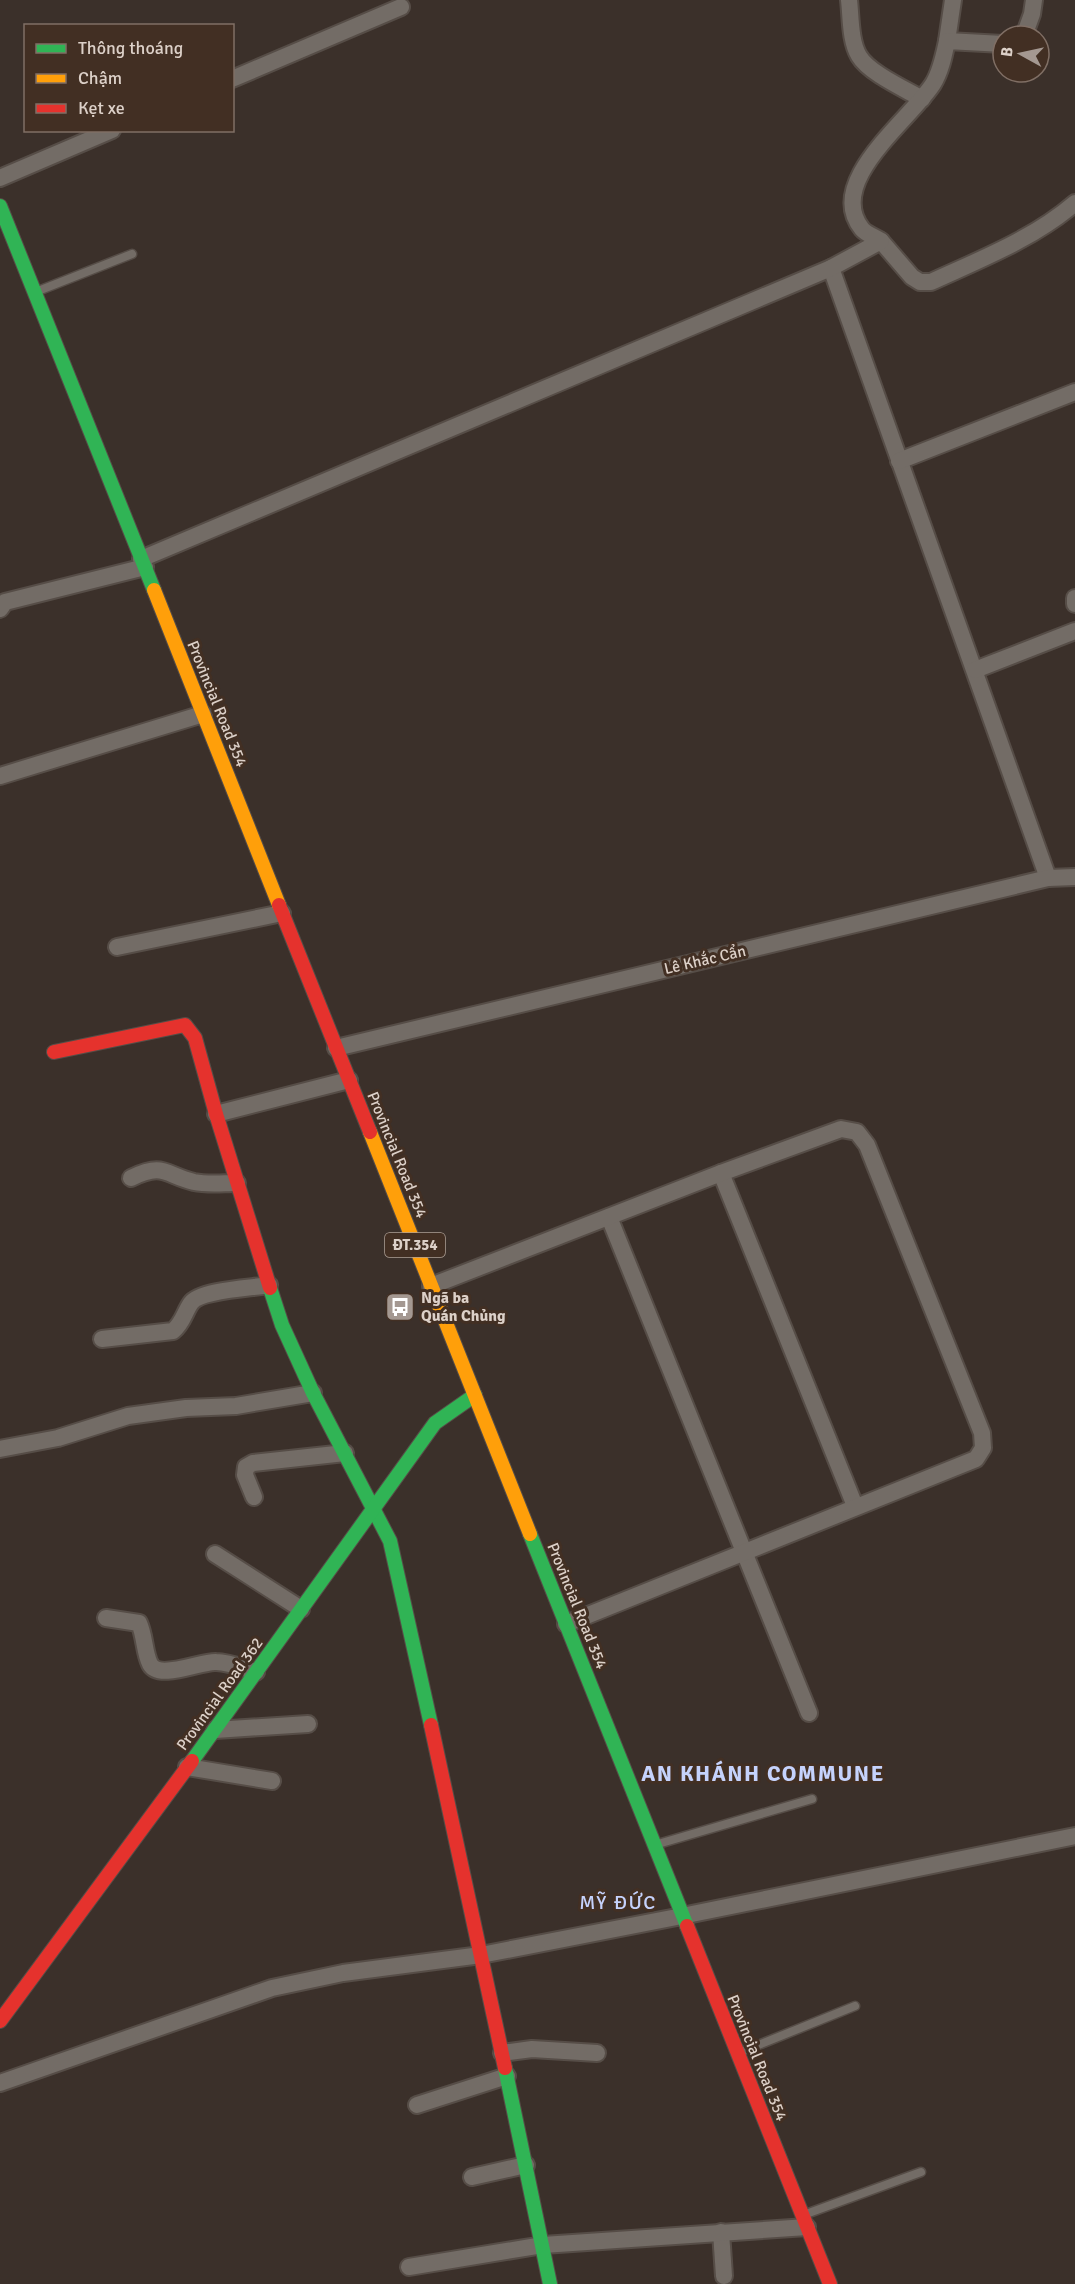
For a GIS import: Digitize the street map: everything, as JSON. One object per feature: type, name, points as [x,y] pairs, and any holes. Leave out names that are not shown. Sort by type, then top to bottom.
[{"type":"main road","name":"Provincial Road 354","points":[[0,206],[830,2284]]},
{"type":"main road","points":[[54,1052],[184,1025],[195,1038],[216,1114],[282,1325],[390,1541],[481,1955],[550,2284]]},
{"type":"main road","name":"Provincial Road 362","points":[[0,2022],[215,1730],[435,1423],[475,1395]]},
{"type":"street","points":[[849,0],[859,57],[870,68],[922,99]]},
{"type":"street","points":[[953,0],[947,40],[934,82],[870,158],[857,178],[852,202],[856,219],[863,231],[881,241],[912,277],[920,282],[930,282],[1029,237],[1057,218],[1075,202]]},
{"type":"street","points":[[1028,24],[1034,0]]},
{"type":"street","points":[[234,78],[400,7]]},
{"type":"street","points":[[947,40],[991,43]]},
{"type":"street","points":[[0,178],[107,132]]},
{"type":"street","points":[[2,604],[143,563],[831,268],[881,241]]},
{"type":"street","points":[[831,268],[1048,878]]},
{"type":"street","points":[[899,461],[1075,392]]},
{"type":"street","points":[[1075,598],[1075,604]]},
{"type":"street","points":[[975,670],[1075,631]]},
{"type":"street","points":[[0,776],[203,714]]},
{"type":"street","name":"Lê Khắc Cẩn","points":[[336,1048],[1048,878],[1075,877]]},
{"type":"street","points":[[117,947],[282,913]]},
{"type":"street","points":[[216,1114],[349,1080]]},
{"type":"street","points":[[431,1286],[721,1173],[841,1129],[857,1132],[867,1145],[876,1167],[982,1433],[983,1448],[976,1459],[566,1624]]},
{"type":"street","points":[[132,1178],[146,1171],[161,1170],[194,1182],[237,1183]]},
{"type":"street","points":[[721,1173],[855,1506]]},
{"type":"street","points":[[609,1216],[809,1713]]},
{"type":"street","points":[[102,1339],[173,1331],[181,1325],[191,1302],[202,1295],[269,1285]]},
{"type":"street","points":[[0,1449],[58,1438],[128,1416],[186,1408],[236,1406],[314,1393]]},
{"type":"street","points":[[254,1497],[245,1475],[246,1467],[254,1463],[345,1454]]},
{"type":"street","points":[[215,1554],[301,1609]]},
{"type":"street","points":[[106,1618],[140,1623],[150,1664],[156,1670],[165,1671],[214,1661],[256,1672]]},
{"type":"street","points":[[215,1730],[308,1724]]},
{"type":"street","points":[[188,1767],[272,1781]]},
{"type":"street","points":[[0,2084],[272,1988],[343,1973],[481,1955],[1075,1836]]},
{"type":"street","points":[[502,2053],[532,2049],[597,2053]]},
{"type":"street","points":[[417,2105],[507,2076]]},
{"type":"street","points":[[472,2177],[526,2165]]},
{"type":"street","points":[[409,2267],[543,2245],[721,2232],[805,2221]]},
{"type":"street","points":[[721,2232],[724,2276]]},
{"type":"lane","points":[[35,292],[132,254]]},
{"type":"lane","points":[[654,1845],[812,1799]]},
{"type":"lane","points":[[738,2053],[855,2006]]},
{"type":"lane","points":[[805,2221],[921,2172]]},
{"type":"traffic: fast","points":[[0,206],[154,590]]},
{"type":"traffic: fast","points":[[270,1288],[282,1325],[313,1393],[390,1541],[431,1725]]},
{"type":"traffic: fast","points":[[192,1761],[435,1423],[475,1395]]},
{"type":"traffic: fast","points":[[530,1534],[687,1926]]},
{"type":"traffic: fast","points":[[505,2068],[550,2284]]},
{"type":"traffic: slow","points":[[154,590],[279,905]]},
{"type":"traffic: slow","points":[[370,1132],[530,1534]]},
{"type":"traffic: jam","points":[[279,905],[370,1132]]},
{"type":"traffic: jam","points":[[54,1052],[185,1025],[195,1038],[270,1288]]},
{"type":"traffic: jam","points":[[431,1725],[505,2068]]},
{"type":"traffic: jam","points":[[0,2021],[192,1761]]},
{"type":"traffic: jam","points":[[687,1926],[830,2284]]},
{"type":"place","name":"Ngã ba Quán Chủng","points":[[400,1307]]},
{"type":"district","name":"AN KHÁNH COMMUNE","points":[[763,1773]]},
{"type":"district","name":"MỸ ĐỨC","points":[[618,1902]]}]
